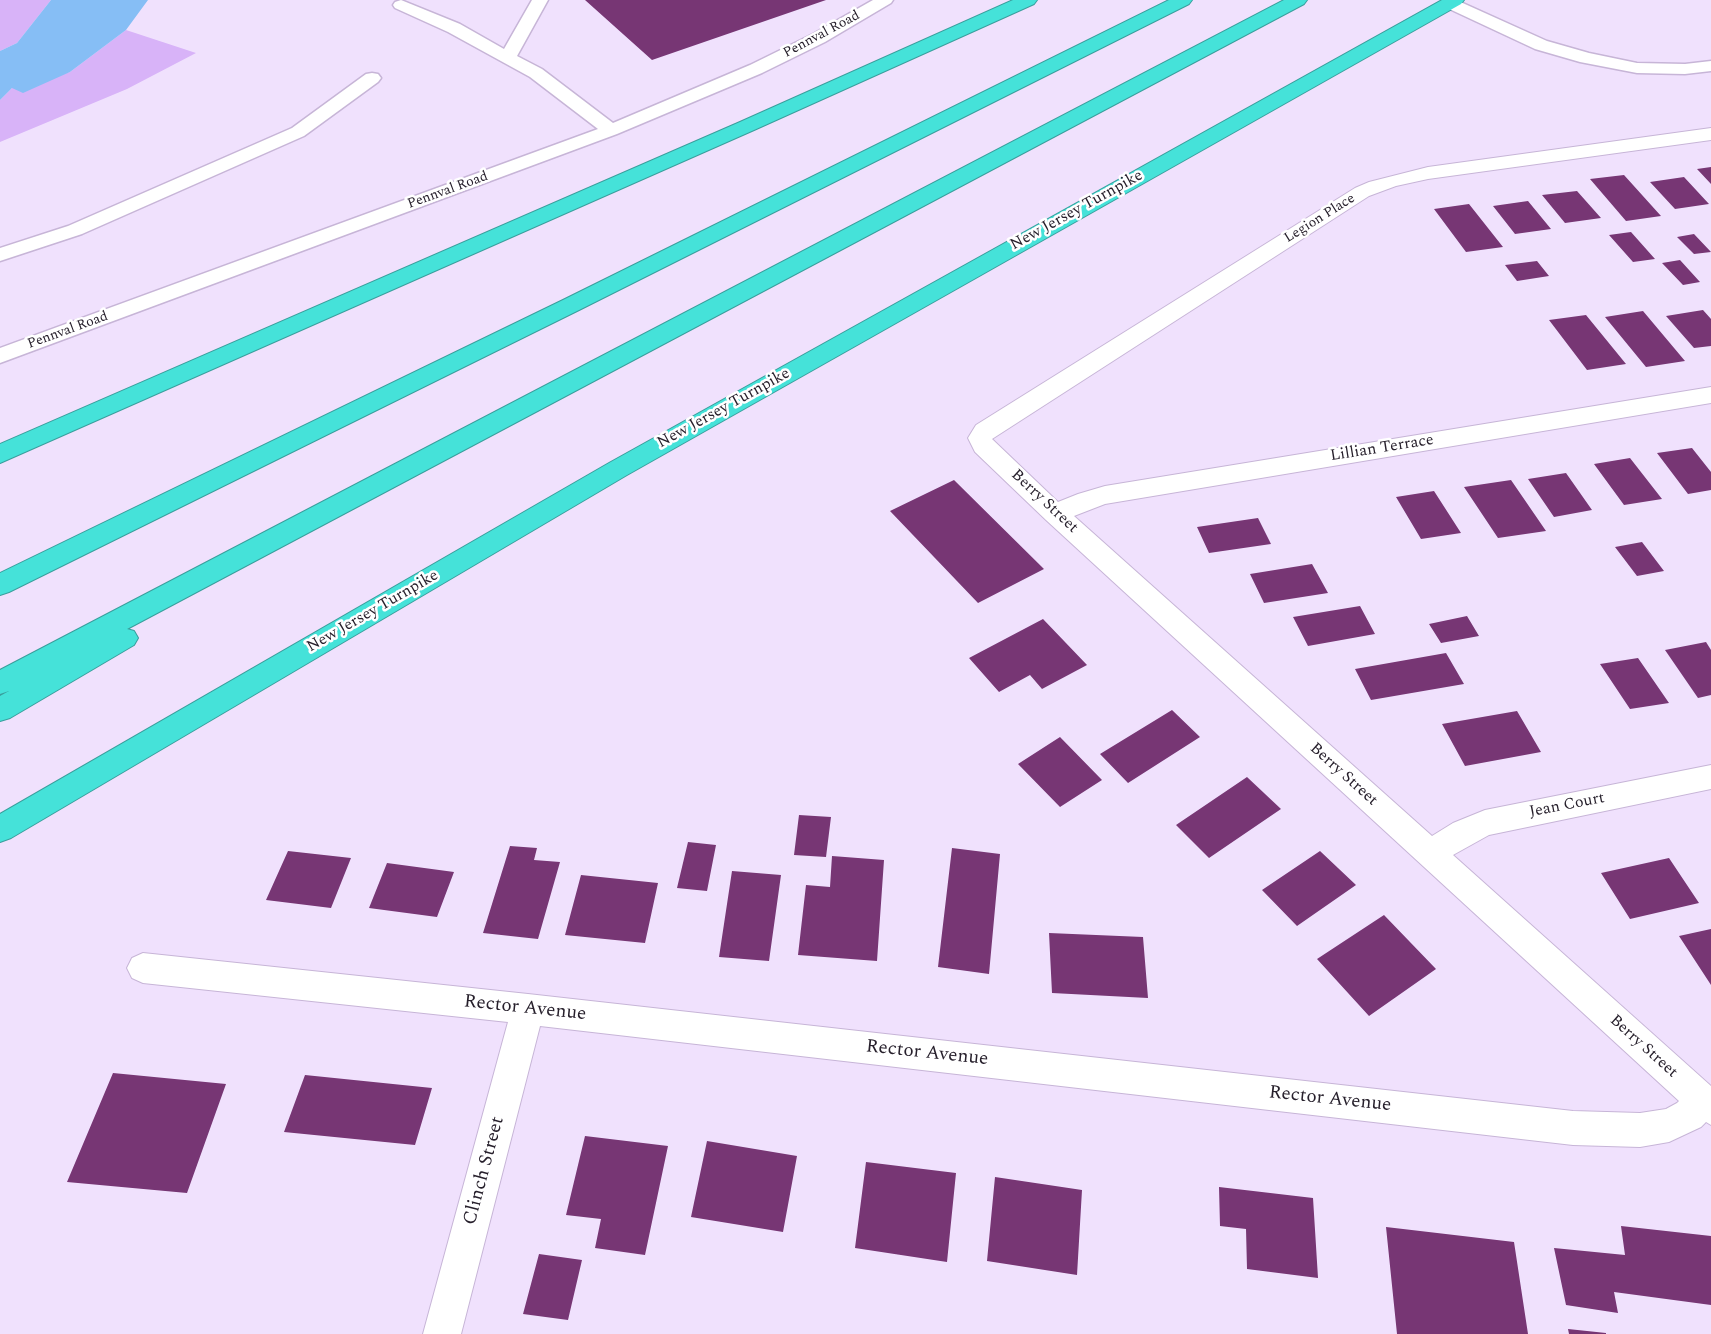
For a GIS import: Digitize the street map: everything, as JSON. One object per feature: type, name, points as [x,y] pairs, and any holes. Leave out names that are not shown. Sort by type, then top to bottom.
[{"type":"highway","points":[[0,454],[747,126],[1028,0]]},
{"type":"highway","points":[[0,585],[580,301],[1183,0]]},
{"type":"highway","points":[[0,683],[1298,0]]},
{"type":"highway","name":"New Jersey Turnpike","points":[[0,829],[618,469],[1452,1]]},
{"type":"highway","points":[[0,710],[422,461]]},
{"type":"street","name":"Legion Place","points":[[980,438],[985,431],[1362,192],[1376,186],[1428,173],[1711,134]]},
{"type":"street","name":"Lillian Terrace","points":[[1055,514],[1087,500],[1105,495],[1711,395]]},
{"type":"street","name":"Berry Street","points":[[980,438],[984,446],[1055,514],[1708,1105]]},
{"type":"street","name":"Jean Court","points":[[1430,853],[1464,832],[1485,823],[1711,776]]},
{"type":"street","name":"Rector Avenue","points":[[144,968],[528,1009],[1573,1128],[1640,1130],[1669,1124],[1708,1105]]},
{"type":"street","name":"Clinch Street","points":[[442,1334],[528,1009]]},
{"type":"lane","points":[[508,57],[540,0]]},
{"type":"lane","name":"Pennval Road","points":[[0,356],[611,130],[764,65],[819,38],[882,1]]},
{"type":"lane","points":[[1452,1],[1541,45],[1586,58],[1637,68],[1684,69],[1711,66]]},
{"type":"lane","points":[[401,5],[454,28],[536,73],[611,130]]},
{"type":"lane","points":[[0,255],[74,230],[298,132],[372,78]]},
{"type":"shaded area","points":[[0,0],[51,0],[17,43],[0,51]]},
{"type":"shaded area","points":[[126,30],[196,53],[127,89],[0,142],[0,100],[12,88],[70,72]]},
{"type":"water","points":[[51,0],[148,0],[126,30],[70,72],[23,93],[12,88],[0,100],[0,51],[17,43]]},
{"type":"building","points":[[585,0],[826,0],[652,60]]},
{"type":"building","points":[[1711,167],[1711,184],[1697,169]]},
{"type":"building","points":[[1624,175],[1661,216],[1626,221],[1590,179]]},
{"type":"building","points":[[1684,177],[1709,204],[1675,209],[1650,182]]},
{"type":"building","points":[[1577,191],[1601,218],[1565,223],[1542,195]]},
{"type":"building","points":[[1528,201],[1551,229],[1515,234],[1493,206]]},
{"type":"building","points":[[1469,204],[1503,247],[1466,252],[1434,209]]},
{"type":"building","points":[[1631,232],[1655,259],[1633,262],[1609,235]]},
{"type":"building","points":[[1694,234],[1711,252],[1694,254],[1677,237]]},
{"type":"building","points":[[1680,260],[1700,282],[1683,285],[1662,263]]},
{"type":"building","points":[[1537,261],[1549,276],[1517,281],[1505,265]]},
{"type":"building","points":[[1703,310],[1711,319],[1711,346],[1694,348],[1666,316]]},
{"type":"building","points":[[1643,311],[1685,361],[1646,367],[1605,317]]},
{"type":"building","points":[[1586,315],[1626,364],[1587,370],[1549,320]]},
{"type":"building","points":[[1692,448],[1711,472],[1711,490],[1688,494],[1657,453]]},
{"type":"building","points":[[1630,458],[1662,499],[1624,505],[1594,464]]},
{"type":"building","points":[[1566,473],[1592,510],[1554,517],[1528,479]]},
{"type":"building","points":[[954,480],[1044,569],[978,603],[890,511]]},
{"type":"building","points":[[1511,480],[1546,531],[1498,538],[1464,487]]},
{"type":"building","points":[[1434,491],[1461,533],[1421,539],[1396,497]]},
{"type":"building","points":[[1258,518],[1271,544],[1209,553],[1197,527]]},
{"type":"building","points":[[1642,542],[1664,571],[1637,576],[1615,547]]},
{"type":"building","points":[[1312,564],[1328,593],[1264,603],[1250,574]]},
{"type":"building","points":[[1360,606],[1375,634],[1308,646],[1293,617]]},
{"type":"building","points":[[1467,616],[1479,636],[1441,643],[1429,624]]},
{"type":"building","points":[[1043,619],[1087,665],[1042,689],[1030,675],[999,692],[969,658]]},
{"type":"building","points":[[1706,642],[1711,650],[1711,695],[1698,698],[1665,650]]},
{"type":"building","points":[[1446,653],[1464,684],[1371,700],[1355,669]]},
{"type":"building","points":[[1638,658],[1669,703],[1630,709],[1600,664]]},
{"type":"building","points":[[1172,710],[1200,737],[1128,783],[1100,754]]},
{"type":"building","points":[[1517,711],[1541,752],[1465,766],[1442,724]]},
{"type":"building","points":[[1060,737],[1102,780],[1060,807],[1018,764]]},
{"type":"building","points":[[1247,777],[1281,809],[1209,858],[1176,825]]},
{"type":"building","points":[[799,815],[831,817],[826,857],[794,855]]},
{"type":"building","points":[[688,842],[716,845],[707,891],[677,888]]},
{"type":"building","points":[[510,846],[537,848],[534,860],[560,862],[538,939],[483,933]]},
{"type":"building","points":[[952,848],[1000,854],[989,974],[938,967]]},
{"type":"building","points":[[288,851],[351,858],[331,908],[266,900]]},
{"type":"building","points":[[1320,851],[1356,885],[1297,926],[1262,890]]},
{"type":"building","points":[[832,856],[884,860],[877,961],[798,955],[806,885],[830,887]]},
{"type":"building","points":[[1669,858],[1699,903],[1630,919],[1601,873]]},
{"type":"building","points":[[387,863],[454,872],[437,917],[369,908]]},
{"type":"building","points":[[732,871],[781,875],[769,961],[719,957]]},
{"type":"building","points":[[581,875],[658,883],[645,943],[565,935]]},
{"type":"building","points":[[1384,915],[1436,969],[1369,1016],[1317,959]]},
{"type":"building","points":[[1711,929],[1711,985],[1679,936]]},
{"type":"building","points":[[1049,933],[1143,937],[1148,998],[1052,993]]},
{"type":"building","points":[[113,1073],[226,1084],[187,1193],[67,1182]]},
{"type":"building","points":[[305,1075],[432,1088],[415,1145],[284,1132]]},
{"type":"building","points":[[585,1136],[668,1146],[645,1255],[595,1248],[601,1219],[566,1215]]},
{"type":"building","points":[[707,1141],[797,1156],[783,1232],[691,1217]]},
{"type":"building","points":[[866,1162],[956,1173],[947,1262],[855,1248]]},
{"type":"building","points":[[995,1177],[1082,1190],[1077,1275],[987,1261]]},
{"type":"building","points":[[1219,1187],[1313,1198],[1318,1278],[1247,1269],[1246,1229],[1220,1226]]},
{"type":"building","points":[[1621,1226],[1711,1236],[1711,1305],[1614,1292],[1618,1313],[1566,1305],[1554,1248],[1625,1255]]},
{"type":"building","points":[[1386,1227],[1514,1242],[1528,1334],[1397,1334]]},
{"type":"building","points":[[539,1254],[582,1260],[568,1320],[523,1314]]},
{"type":"building","points":[[1568,1329],[1606,1333],[1606,1334],[1569,1334]]}]
